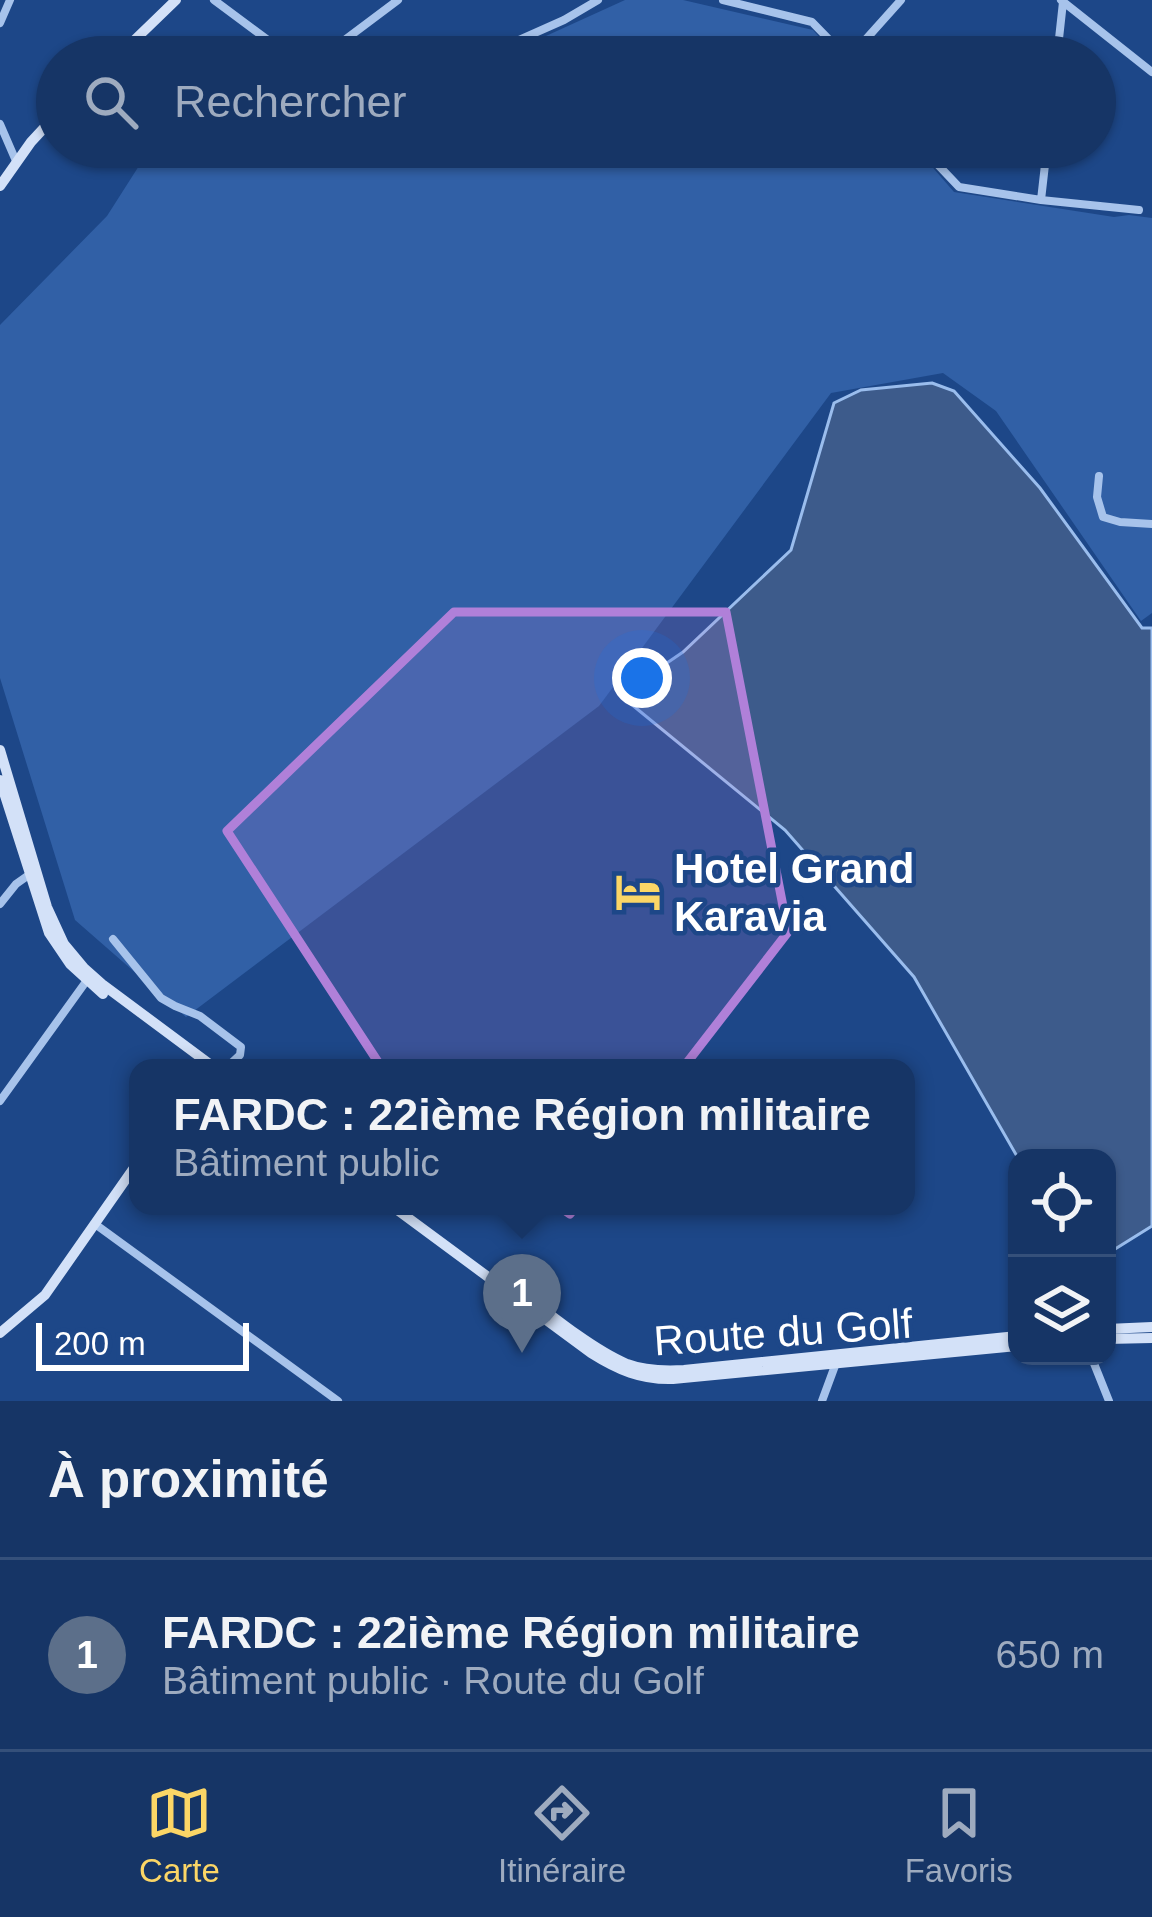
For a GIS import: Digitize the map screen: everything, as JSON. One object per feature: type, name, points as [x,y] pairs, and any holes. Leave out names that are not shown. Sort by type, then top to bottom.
[{"type":"main road","points":[[139,36],[176,0]]},
{"type":"main road","points":[[0,186],[36,135]]},
{"type":"main road","points":[[0,749],[53,941],[89,978],[197,1059]]},
{"type":"main road","points":[[0,780],[33,873]]},
{"type":"main road","points":[[0,1334],[45,1294],[129,1175]]},
{"type":"main road","name":"Route du Golf","points":[[404,1215],[591,1353],[630,1374],[651,1379],[879,1354],[1008,1347]]},
{"type":"main road","points":[[416,1215],[629,1365],[673,1371],[836,1359]]},
{"type":"main road","points":[[1116,1330],[1152,1328]]},
{"type":"main road","points":[[879,1354],[1008,1337]]},
{"type":"main road","points":[[1116,1339],[1152,1338]]},
{"type":"street","points":[[0,23],[10,0]]},
{"type":"street","points":[[214,0],[262,36]]},
{"type":"street","points":[[350,36],[398,0]]},
{"type":"street","points":[[528,36],[598,0]]},
{"type":"street","points":[[723,0],[812,22],[826,36]]},
{"type":"street","points":[[868,36],[901,0]]},
{"type":"street","points":[[1059,36],[1062,1]]},
{"type":"street","points":[[1062,1],[1106,36]]},
{"type":"street","points":[[1116,44],[1152,72]]},
{"type":"street","points":[[0,124],[17,161]]},
{"type":"street","points":[[940,168],[958,187],[1138,209]]},
{"type":"street","points":[[1041,200],[1045,168]]},
{"type":"street","points":[[1100,476],[1097,497],[1103,517],[1152,524]]},
{"type":"street","points":[[0,904],[16,884],[33,873]]},
{"type":"street","points":[[113,939],[161,998],[195,1012],[241,1047],[234,1059]]},
{"type":"street","points":[[0,1101],[89,978]]},
{"type":"street","points":[[95,1224],[338,1401]]},
{"type":"street","points":[[822,1401],[836,1359]]},
{"type":"street","points":[[1094,1365],[1108,1401]]},
{"type":"highlighted area","points":[[454,612],[726,612],[788,932],[570,1214],[397,1091],[227,831]]},
{"type":"shaded area","points":[[625,0],[683,0],[813,30],[818,36],[546,36]]},
{"type":"shaded area","points":[[138,168],[933,168],[954,192],[1114,217],[1152,218],[1152,613],[1141,621],[996,411],[943,373],[831,393],[599,706],[186,1017],[75,920],[0,678],[0,325],[107,216]]},
{"type":"shaded area","points":[[932,383],[954,391],[1040,488],[1142,628],[1152,628],[1152,1226],[1116,1248],[1116,1149],[1013,1149],[914,977],[785,830],[620,695],[683,652],[791,550],[834,403],[861,390]]},
{"type":"place","name":"Hotel Grand Karavia","points":[[638,892]]},
{"type":"place","name":"FARDC : 22ième Région militaire","points":[[522,1353]]}]
